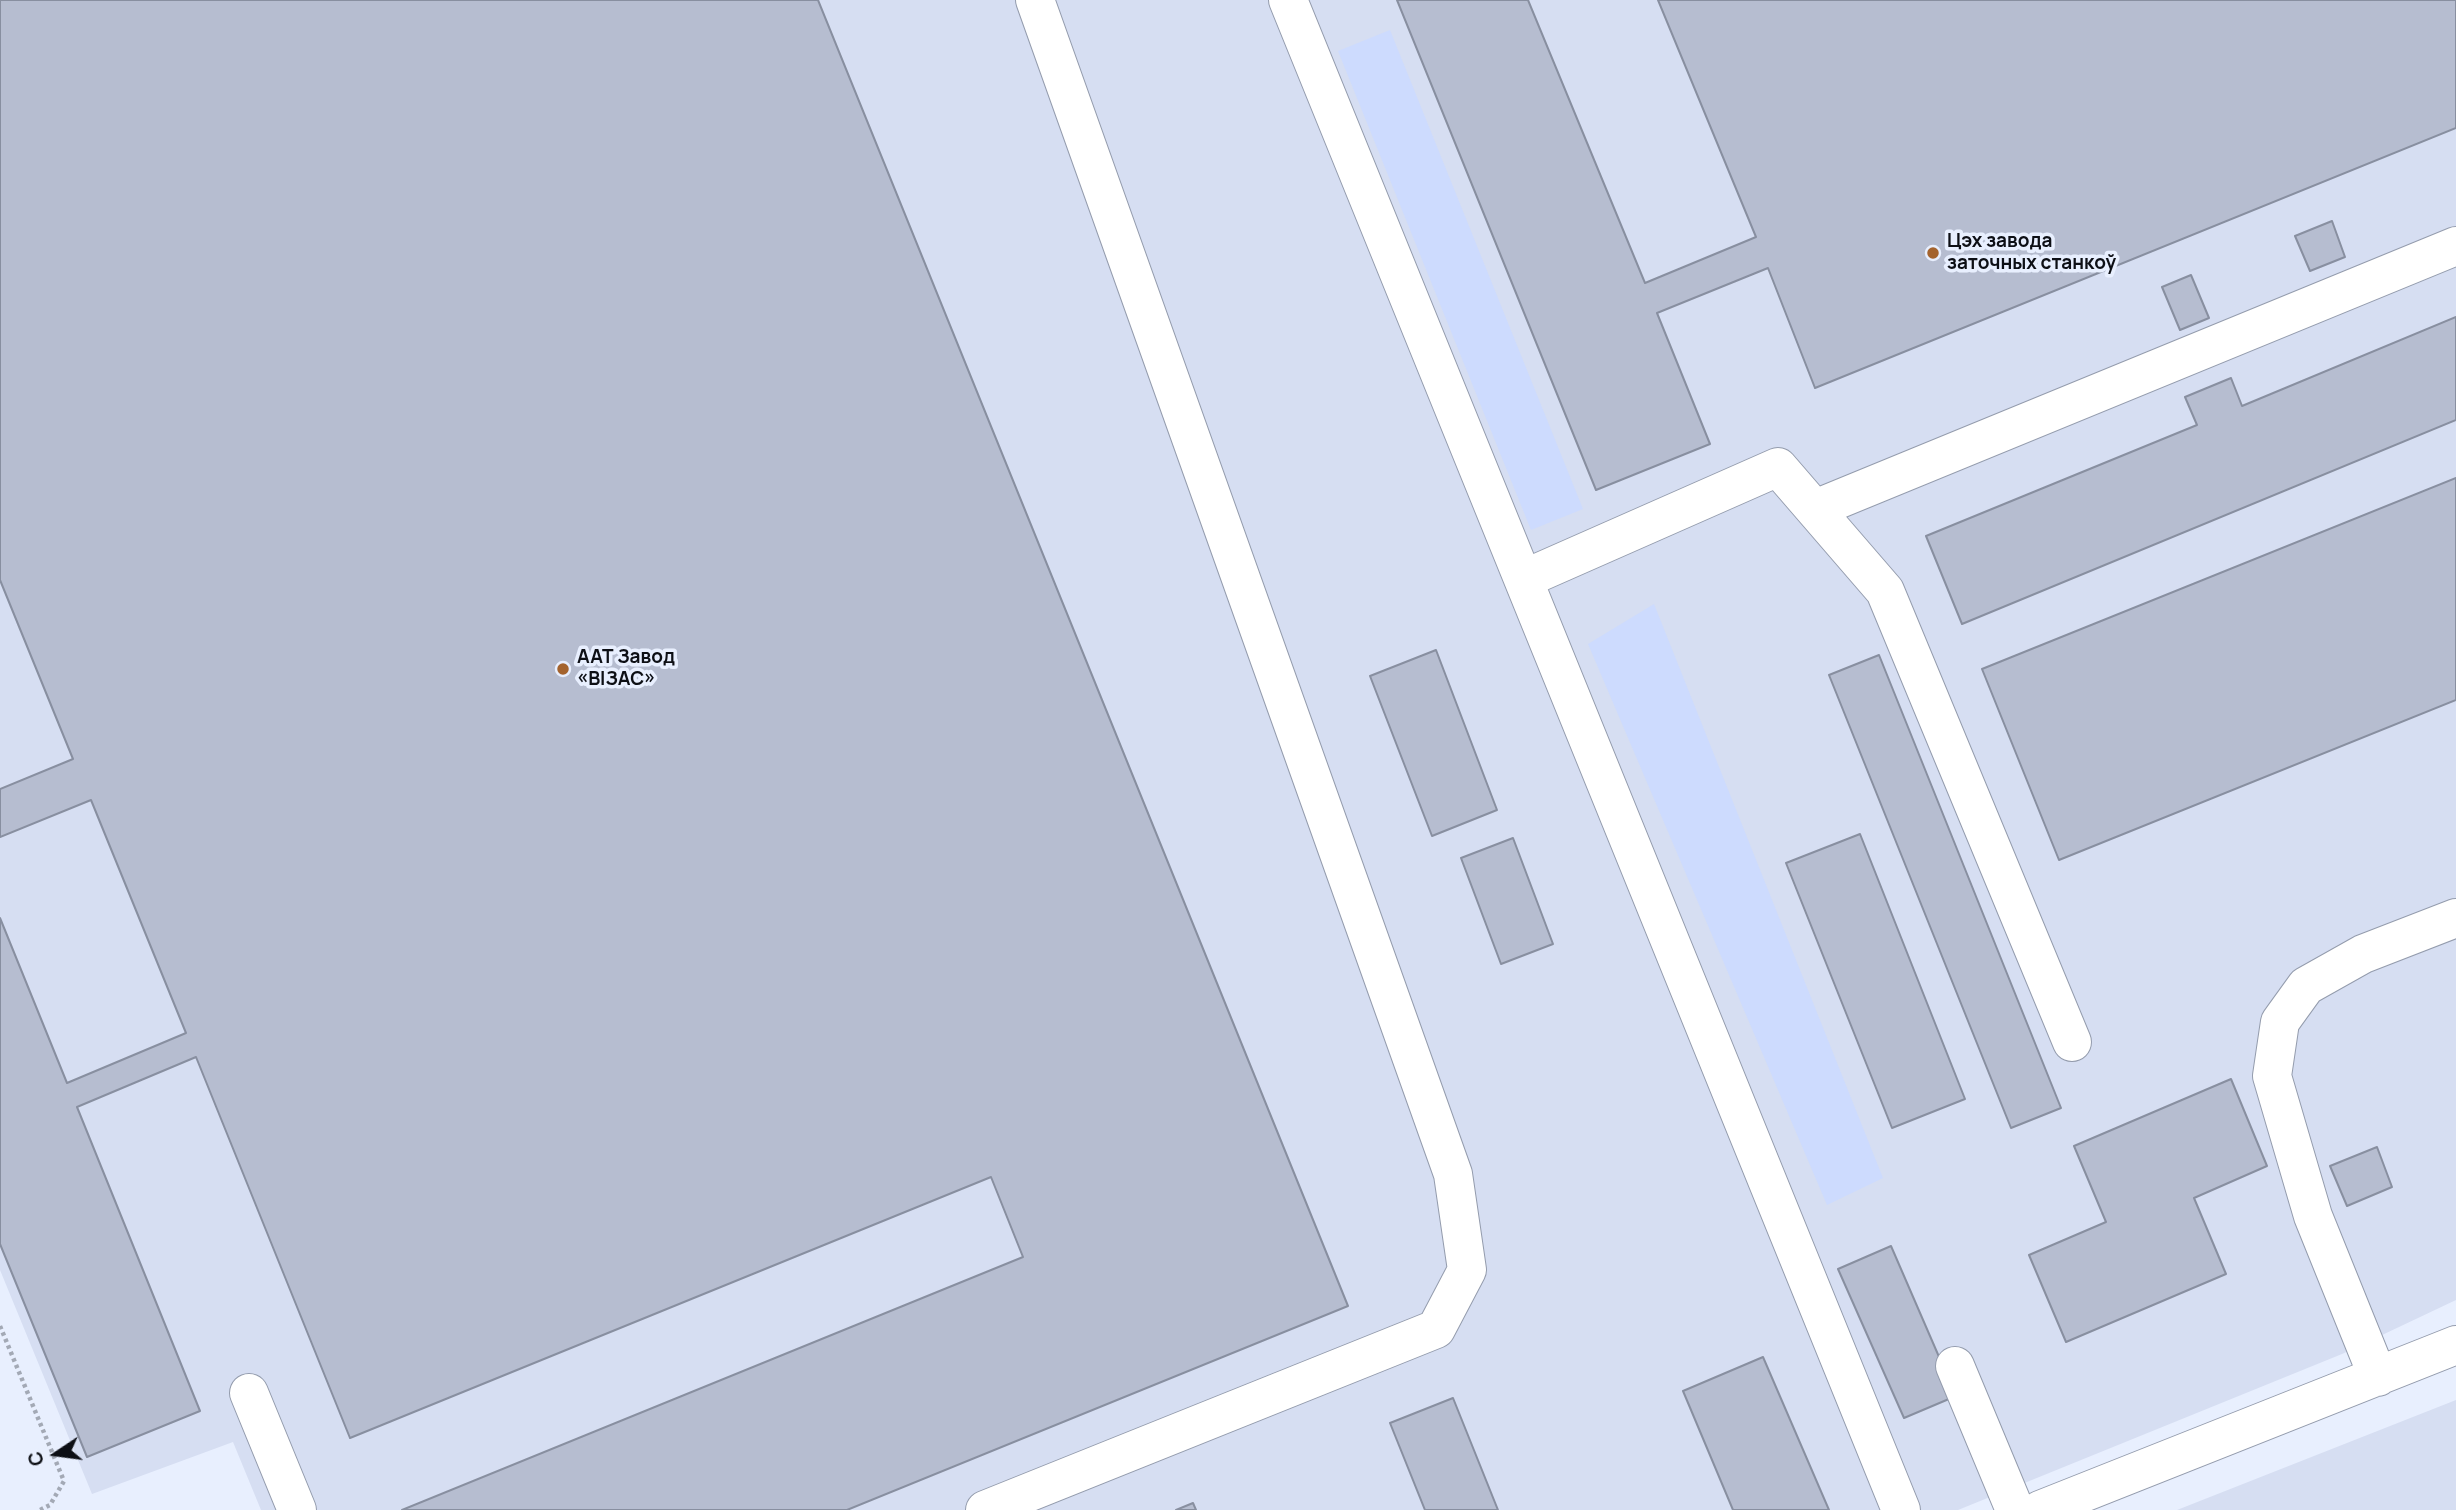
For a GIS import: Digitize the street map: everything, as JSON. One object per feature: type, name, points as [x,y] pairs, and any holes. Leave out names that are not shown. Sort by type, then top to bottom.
[{"type":"street","points":[[985,1510],[1436,1329],[1467,1270],[1453,1174],[1035,0]]},
{"type":"street","points":[[1288,0],[1901,1510]]},
{"type":"street","points":[[1815,509],[2456,246]]},
{"type":"street","points":[[1524,579],[1779,467],[1885,591],[2072,1042]]},
{"type":"street","points":[[2378,1377],[2313,1216],[2272,1076],[2280,1022],[2306,986],[2363,954],[2456,918]]},
{"type":"street","points":[[2040,1510],[2456,1345]]},
{"type":"street","points":[[1955,1366],[2015,1510]]},
{"type":"street","points":[[249,1393],[297,1510]]},
{"type":"path","points":[[0,1326],[64,1481],[50,1505],[40,1510]]},
{"type":"shaded area","points":[[0,0],[2456,0],[2456,1300],[2342,1354],[1958,1510],[261,1510],[233,1442],[92,1494],[0,1270]]},
{"type":"shaded area","points":[[1390,30],[1583,509],[1531,530],[1338,51]]},
{"type":"shaded area","points":[[1654,604],[1883,1178],[1827,1205],[1588,644]]},
{"type":"shaded area","points":[[2456,1400],[2456,1510],[2177,1510]]},
{"type":"building","name":"ААТ Завод «ВІЗАС»","points":[[0,0],[818,0],[1348,1306],[847,1510],[402,1510],[1023,1257],[991,1177],[350,1438],[196,1057],[77,1107],[200,1411],[87,1457],[0,1244],[0,918],[67,1083],[186,1033],[91,800],[0,837],[0,789],[73,759],[0,580]]},
{"type":"building","name":"Цэх завода заточных станкоў","points":[[1397,0],[1528,0],[1645,283],[1756,237],[1658,0],[2456,0],[2456,128],[1815,388],[1768,268],[1657,313],[1710,444],[1596,490]]},
{"type":"building","points":[[2332,221],[2345,257],[2310,271],[2295,236]]},
{"type":"building","points":[[2191,275],[2209,318],[2180,330],[2162,287]]},
{"type":"building","points":[[2456,317],[2456,420],[1962,624],[1926,536],[2197,425],[2185,397],[2231,378],[2242,406]]},
{"type":"building","points":[[2456,478],[2456,700],[2059,860],[1982,669]]},
{"type":"building","points":[[1436,650],[1497,810],[1432,836],[1370,676]]},
{"type":"building","points":[[1879,655],[2061,1108],[2011,1128],[1829,675]]},
{"type":"building","points":[[1860,834],[1965,1099],[1892,1128],[1786,863]]},
{"type":"building","points":[[1513,838],[1553,944],[1501,964],[1461,858]]},
{"type":"building","points":[[2231,1079],[2267,1166],[2194,1198],[2226,1274],[2066,1342],[2029,1255],[2106,1222],[2074,1146]]},
{"type":"building","points":[[2377,1147],[2392,1187],[2347,1206],[2330,1166]]},
{"type":"building","points":[[1891,1246],[1956,1396],[1904,1418],[1838,1269]]},
{"type":"building","points":[[1763,1357],[1829,1510],[1733,1510],[1683,1391]]},
{"type":"building","points":[[1453,1398],[1498,1510],[1425,1510],[1390,1423]]},
{"type":"building","points":[[1193,1503],[1196,1510],[1176,1510]]},
{"type":"place","name":"Цэх завода заточных станкоў","points":[[1933,253]]},
{"type":"place","name":"ААТ Завод «ВІЗАС»","points":[[563,669]]}]
